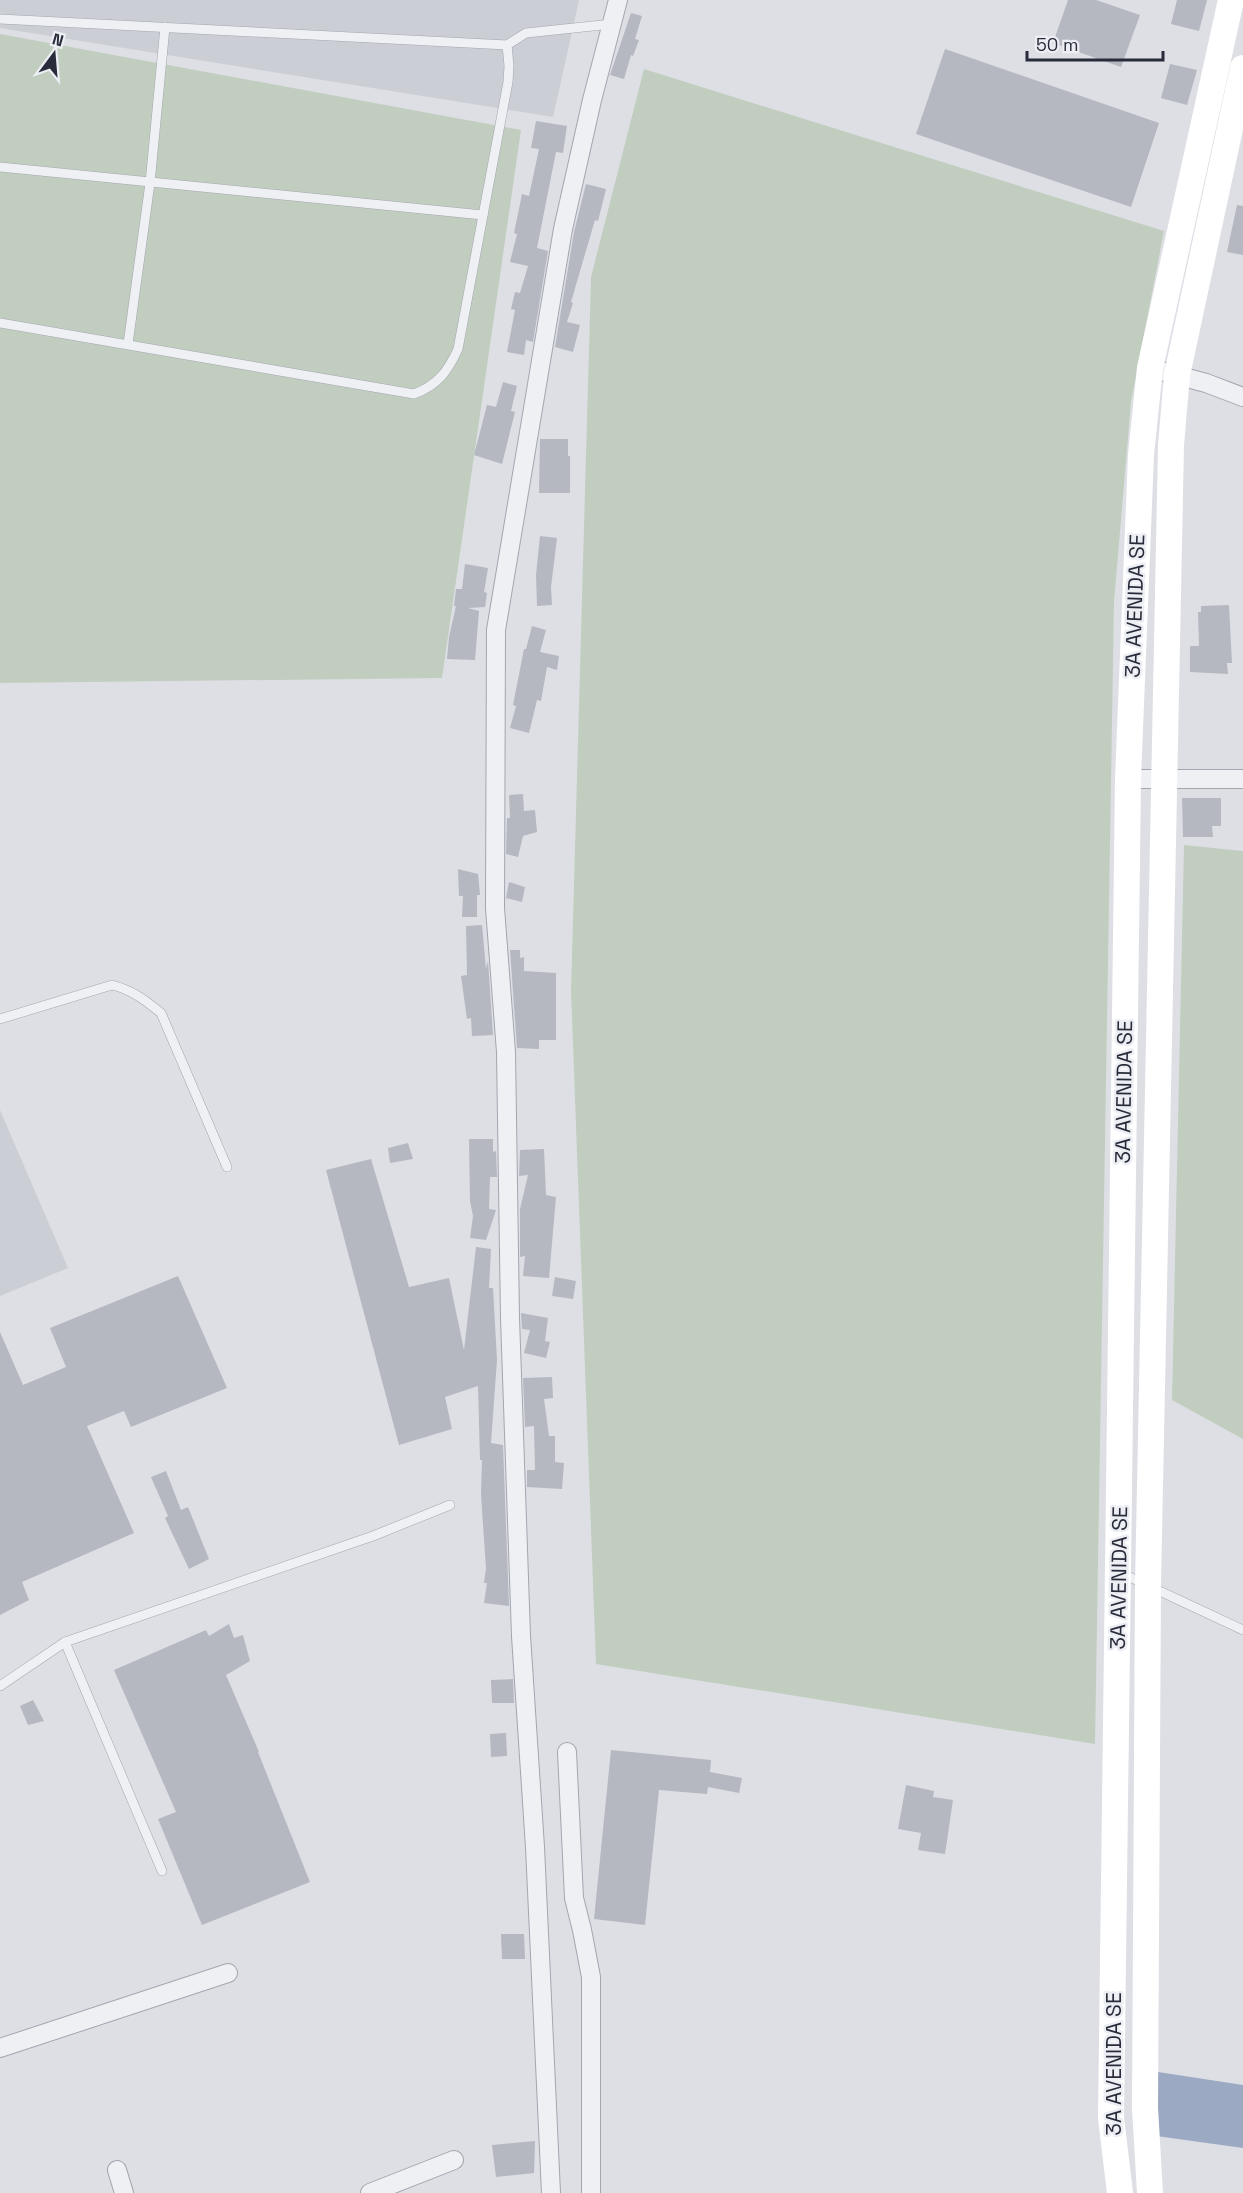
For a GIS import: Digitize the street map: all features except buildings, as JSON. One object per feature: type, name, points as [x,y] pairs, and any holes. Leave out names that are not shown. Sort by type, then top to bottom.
[{"type":"street","points":[[551,2193],[535,1847],[521,1636],[510,1318],[506,1052],[495,908],[496,630],[563,229],[592,100],[618,0]]},
{"type":"street","name":"3A AVENIDA SE","points":[[1120,2193],[1111,2118],[1128,778],[1141,455],[1150,368],[1232,0]]},
{"type":"street","points":[[1150,2193],[1145,2109],[1149,1585],[1171,445],[1177,375],[1243,68]]},
{"type":"street","points":[[1150,368],[1243,397]]},
{"type":"street","points":[[1128,778],[1243,779]]},
{"type":"street","points":[[567,1752],[574,1898],[591,1977],[591,2193]]},
{"type":"street","points":[[0,2048],[228,1973]]},
{"type":"street","points":[[370,2193],[454,2160]]},
{"type":"street","points":[[117,2170],[124,2193]]},
{"type":"lane","points":[[0,19],[507,45],[526,33],[612,24]]},
{"type":"lane","points":[[128,344],[150,183],[165,27]]},
{"type":"lane","points":[[0,323],[414,394],[427,389],[441,379],[458,348],[508,82],[507,45]]},
{"type":"lane","points":[[0,167],[483,215]]},
{"type":"lane","points":[[0,1019],[112,985],[126,988],[142,997],[161,1012],[227,1167]]},
{"type":"lane","points":[[0,1686],[65,1642],[372,1536],[450,1505]]},
{"type":"lane","points":[[1119,1572],[1243,1630]]},
{"type":"lane","points":[[65,1642],[162,1872]]},
{"type":"shaded area","points":[[0,0],[579,0],[553,117],[0,28]]},
{"type":"shaded area","points":[[0,1110],[68,1268],[0,1296]]},
{"type":"green space","points":[[0,34],[521,130],[442,678],[0,683]]},
{"type":"green space","points":[[644,69],[1164,231],[1131,402],[1114,602],[1095,1744],[596,1664],[571,991],[591,277]]},
{"type":"green space","points":[[1184,845],[1243,851],[1243,1439],[1172,1400]]},
{"type":"water","points":[[1158,2072],[1243,2085],[1243,2148],[1149,2135]]}]
